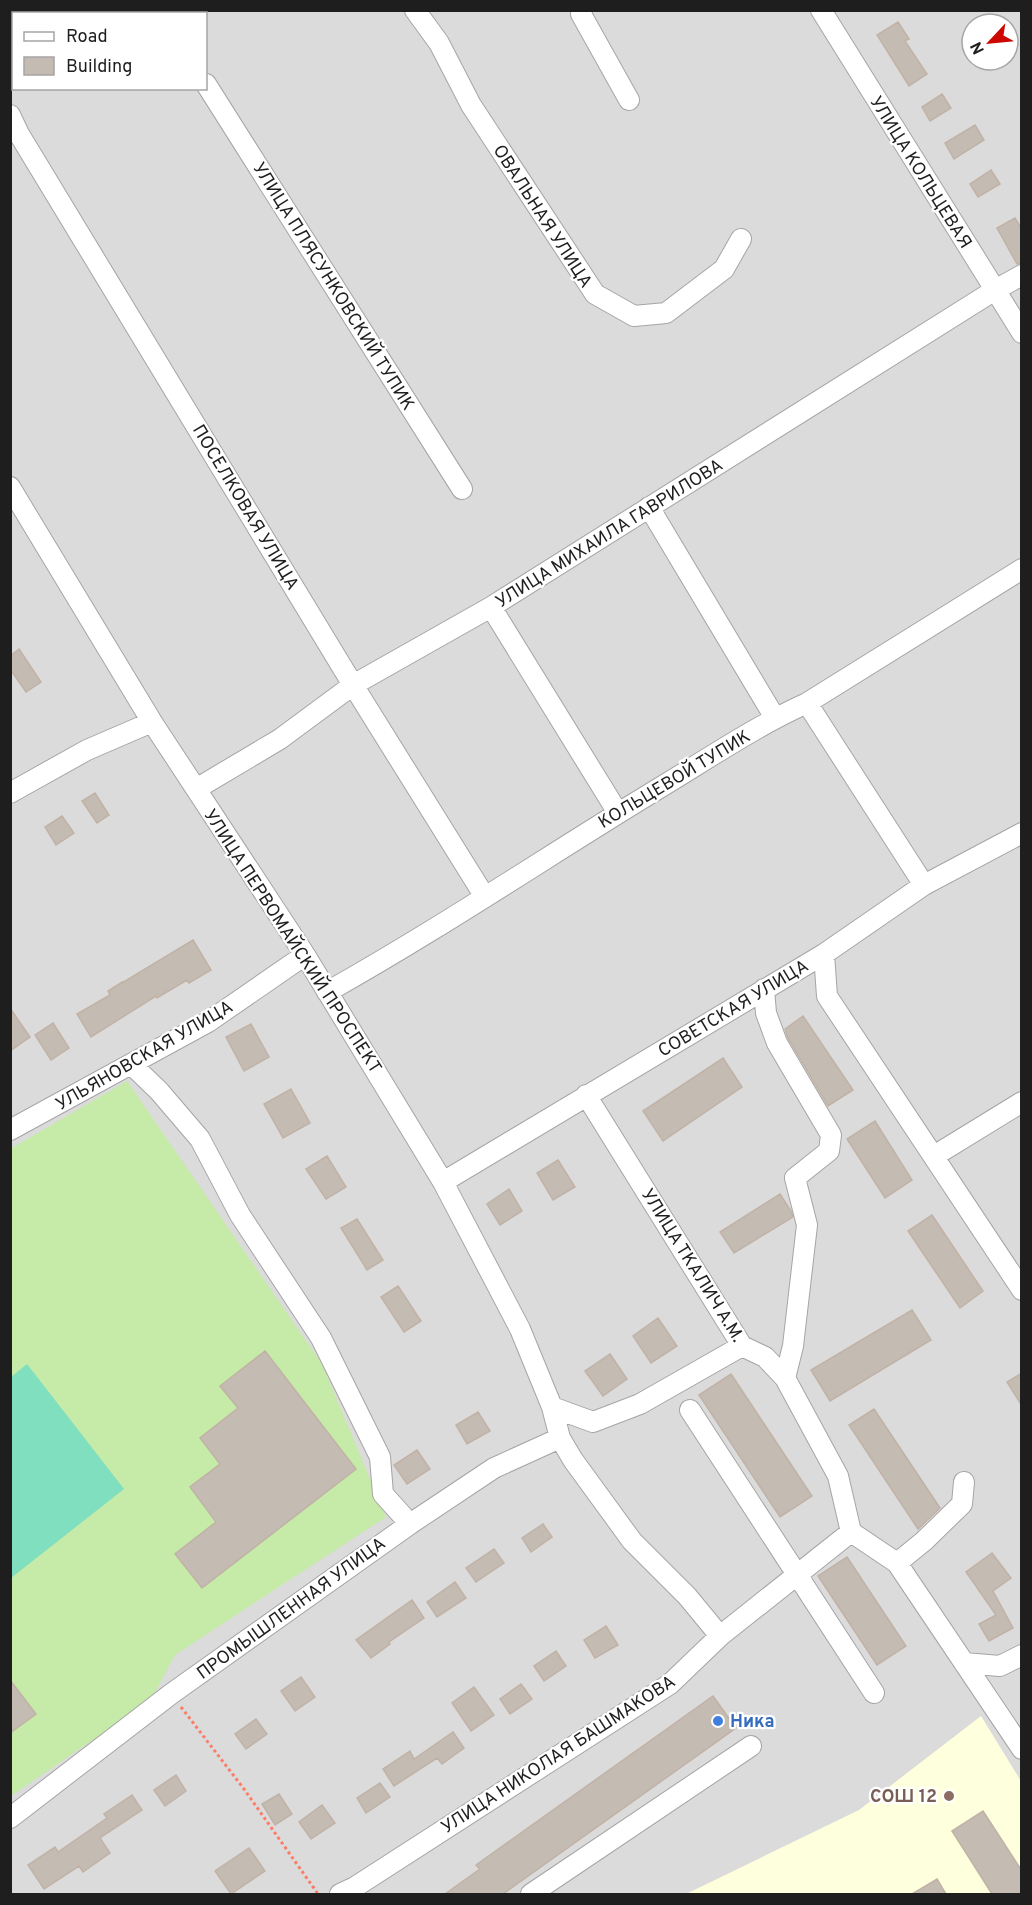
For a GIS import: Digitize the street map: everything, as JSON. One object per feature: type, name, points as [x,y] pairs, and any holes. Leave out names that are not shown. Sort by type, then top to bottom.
[{"type":"street","name":"ОВАЛЬНАЯ УЛИЦА","points":[[416,10],[440,43],[471,105],[595,294],[634,316],[666,313],[724,269],[741,239]]},
{"type":"street","points":[[582,10],[581,14],[629,100]]},
{"type":"street","name":"УЛИЦА КОЛЬЦЕВАЯ","points":[[821,10],[1022,333]]},
{"type":"street","name":"УЛИЦА ПЛЯСУНКОВСКИЙ ТУПИК","points":[[207,86],[462,489]]},
{"type":"street","name":"ПОСЕЛКОВАЯ УЛИЦА","points":[[10,115],[19,134],[353,685],[485,897]]},
{"type":"street","name":"УЛИЦА МИХАИЛА ГАВРИЛОВА","points":[[196,789],[280,739],[353,685],[491,607],[1022,275]]},
{"type":"street","name":"УЛИЦА ПЕРВОМАЙСКИЙ ПРОСПЕКТ","points":[[10,487],[152,722],[305,955],[443,1182],[520,1329],[552,1407]]},
{"type":"street","points":[[649,507],[775,718]]},
{"type":"street","name":"КОЛЬЦЕВОЙ ТУПИК","points":[[327,992],[775,718],[807,703],[1022,569]]},
{"type":"street","points":[[491,607],[618,813]]},
{"type":"street","points":[[807,703],[924,885]]},
{"type":"street","points":[[10,793],[87,750],[152,722]]},
{"type":"street","name":"СОВЕТСКАЯ УЛИЦА","points":[[443,1182],[824,954],[924,885],[1022,833]]},
{"type":"street","points":[[824,954],[827,996],[1022,1290]]},
{"type":"street","name":"УЛЬЯНОВСКАЯ УЛИЦА","points":[[10,1130],[208,1022],[305,955]]},
{"type":"street","points":[[764,989],[766,1013],[777,1043],[831,1135],[829,1151],[795,1178],[807,1225],[793,1346],[785,1378]]},
{"type":"street","points":[[132,1064],[159,1091],[200,1139],[240,1215],[321,1338],[380,1457],[383,1494],[410,1524]]},
{"type":"street","name":"УЛИЦА ТКАЛИЧ А.М.","points":[[586,1095],[742,1346],[765,1357],[785,1378],[838,1476],[851,1532]]},
{"type":"street","points":[[934,1156],[1022,1102]]},
{"type":"street","points":[[552,1407],[593,1422],[640,1404],[742,1346]]},
{"type":"street","points":[[552,1407],[560,1438],[573,1460],[632,1541],[687,1596],[720,1636]]},
{"type":"street","points":[[690,1410],[874,1693]]},
{"type":"street","name":"ПРОМЫШЛЕННАЯ УЛИЦА","points":[[10,1818],[171,1694],[410,1524],[494,1468],[560,1438]]},
{"type":"street","points":[[897,1563],[924,1542],[962,1504],[964,1482]]},
{"type":"street","points":[[851,1532],[897,1563],[1022,1749]]},
{"type":"street","name":"УЛИЦА НИКОЛАЯ БАШМАКОВА","points":[[351,1892],[670,1684],[720,1636],[851,1532]]},
{"type":"street","points":[[964,1663],[1000,1666],[1022,1655]]},
{"type":"street","points":[[531,1894],[751,1746]]},
{"type":"path","points":[[171,1694],[244,1789],[318,1894]]},
{"type":"shaded area","points":[[58,10],[1021,11],[1021,1894],[11,1894],[11,39],[12,90],[207,90],[207,12],[55,12]]},
{"type":"shaded area","name":"СОШ 12","points":[[981,1716],[1021,1781],[1021,1894],[686,1894],[859,1810]]},
{"type":"green space","points":[[127,1081],[322,1364],[386,1517],[175,1655],[151,1700],[11,1796],[10,1149]]},
{"type":"green space","points":[[27,1364],[124,1489],[11,1578],[11,1377]]},
{"type":"building","points":[[898,22],[909,39],[905,41],[927,74],[909,86],[877,35]]},
{"type":"building","points":[[942,94],[951,108],[930,121],[922,107]]},
{"type":"building","points":[[975,125],[984,140],[954,159],[945,143]]},
{"type":"building","points":[[991,170],[1000,184],[978,197],[970,184]]},
{"type":"building","points":[[1015,218],[1022,229],[1022,263],[1017,264],[997,228]]},
{"type":"building","points":[[19,649],[41,682],[26,692],[10,669],[10,656]]},
{"type":"building","points":[[95,793],[109,815],[97,823],[82,801]]},
{"type":"building","points":[[62,816],[74,833],[56,845],[45,827]]},
{"type":"building","points":[[193,940],[211,970],[189,983],[187,980],[157,998],[156,996],[91,1037],[77,1014],[110,995],[108,991],[122,982]]},
{"type":"building","points":[[10,1008],[30,1037],[10,1051]]},
{"type":"building","points":[[803,1016],[853,1090],[828,1106],[785,1029]]},
{"type":"building","points":[[53,1023],[69,1048],[51,1060],[35,1035]]},
{"type":"building","points":[[251,1024],[269,1057],[244,1071],[226,1037]]},
{"type":"building","points":[[723,1058],[742,1087],[663,1141],[643,1111]]},
{"type":"building","points":[[291,1089],[310,1123],[283,1138],[264,1104]]},
{"type":"building","points":[[875,1121],[912,1180],[885,1198],[847,1139]]},
{"type":"building","points":[[327,1156],[346,1187],[326,1199],[306,1169]]},
{"type":"building","points":[[558,1160],[575,1187],[553,1200],[537,1173]]},
{"type":"building","points":[[509,1189],[522,1211],[500,1225],[487,1204]]},
{"type":"building","points":[[780,1194],[793,1217],[734,1253],[720,1232]]},
{"type":"building","points":[[932,1215],[983,1291],[960,1308],[908,1231]]},
{"type":"building","points":[[357,1219],[383,1260],[367,1270],[341,1228]]},
{"type":"building","points":[[398,1286],[421,1321],[404,1332],[381,1297]]},
{"type":"building","points":[[912,1310],[931,1340],[830,1401],[811,1370]]},
{"type":"building","points":[[658,1318],[677,1346],[651,1363],[633,1336]]},
{"type":"building","points":[[265,1351],[356,1469],[202,1588],[175,1554],[216,1522],[190,1487],[220,1464],[200,1438],[238,1408],[220,1386]]},
{"type":"building","points":[[610,1354],[627,1379],[603,1396],[585,1371]]},
{"type":"building","points":[[1022,1373],[1022,1406],[1007,1382]]},
{"type":"building","points":[[731,1374],[812,1496],[780,1517],[699,1395]]},
{"type":"building","points":[[874,1409],[940,1508],[918,1529],[849,1425]]},
{"type":"building","points":[[478,1412],[490,1431],[467,1444],[456,1425]]},
{"type":"building","points":[[417,1450],[430,1469],[407,1484],[394,1465]]},
{"type":"building","points":[[543,1524],[552,1537],[531,1552],[522,1538]]},
{"type":"building","points":[[494,1549],[504,1563],[476,1582],[466,1568]]},
{"type":"building","points":[[992,1553],[1011,1578],[993,1591],[1013,1628],[989,1641],[979,1624],[996,1615],[966,1572]]},
{"type":"building","points":[[847,1557],[906,1646],[877,1665],[818,1576]]},
{"type":"building","points":[[455,1582],[466,1598],[437,1617],[427,1602]]},
{"type":"building","points":[[412,1600],[424,1618],[389,1642],[390,1644],[371,1658],[356,1640]]},
{"type":"building","points":[[606,1626],[618,1645],[595,1658],[584,1640]]},
{"type":"building","points":[[556,1651],[566,1666],[544,1681],[534,1666]]},
{"type":"building","points":[[301,1677],[315,1697],[295,1711],[281,1691]]},
{"type":"building","points":[[10,1680],[36,1714],[10,1733]]},
{"type":"building","points":[[521,1684],[532,1699],[510,1714],[500,1699]]},
{"type":"building","points":[[474,1687],[494,1715],[471,1731],[452,1703]]},
{"type":"building","points":[[713,1696],[736,1728],[503,1894],[445,1894],[480,1869],[476,1865]]},
{"type":"building","points":[[256,1719],[267,1734],[246,1749],[235,1734]]},
{"type":"building","points":[[453,1732],[464,1748],[442,1764],[437,1758],[394,1786],[383,1769],[410,1751],[414,1759]]},
{"type":"building","points":[[176,1775],[186,1791],[165,1806],[154,1790]]},
{"type":"building","points":[[380,1783],[390,1797],[366,1813],[357,1798]]},
{"type":"building","points":[[279,1794],[292,1814],[275,1825],[262,1804]]},
{"type":"building","points":[[132,1795],[142,1810],[100,1838],[110,1853],[83,1872],[79,1866],[44,1889],[28,1865],[55,1847],[58,1852],[107,1818],[104,1814]]},
{"type":"building","points":[[322,1805],[335,1823],[311,1839],[299,1822]]},
{"type":"building","name":"СОШ 12","points":[[983,1811],[1022,1871],[1022,1894],[992,1894],[952,1831]]},
{"type":"building","points":[[249,1848],[265,1871],[231,1894],[215,1871]]},
{"type":"building","points":[[937,1879],[946,1894],[912,1894]]},
{"type":"place","name":"Ника","points":[[718,1721]]},
{"type":"place","name":"СОШ 12","points":[[949,1796]]}]
